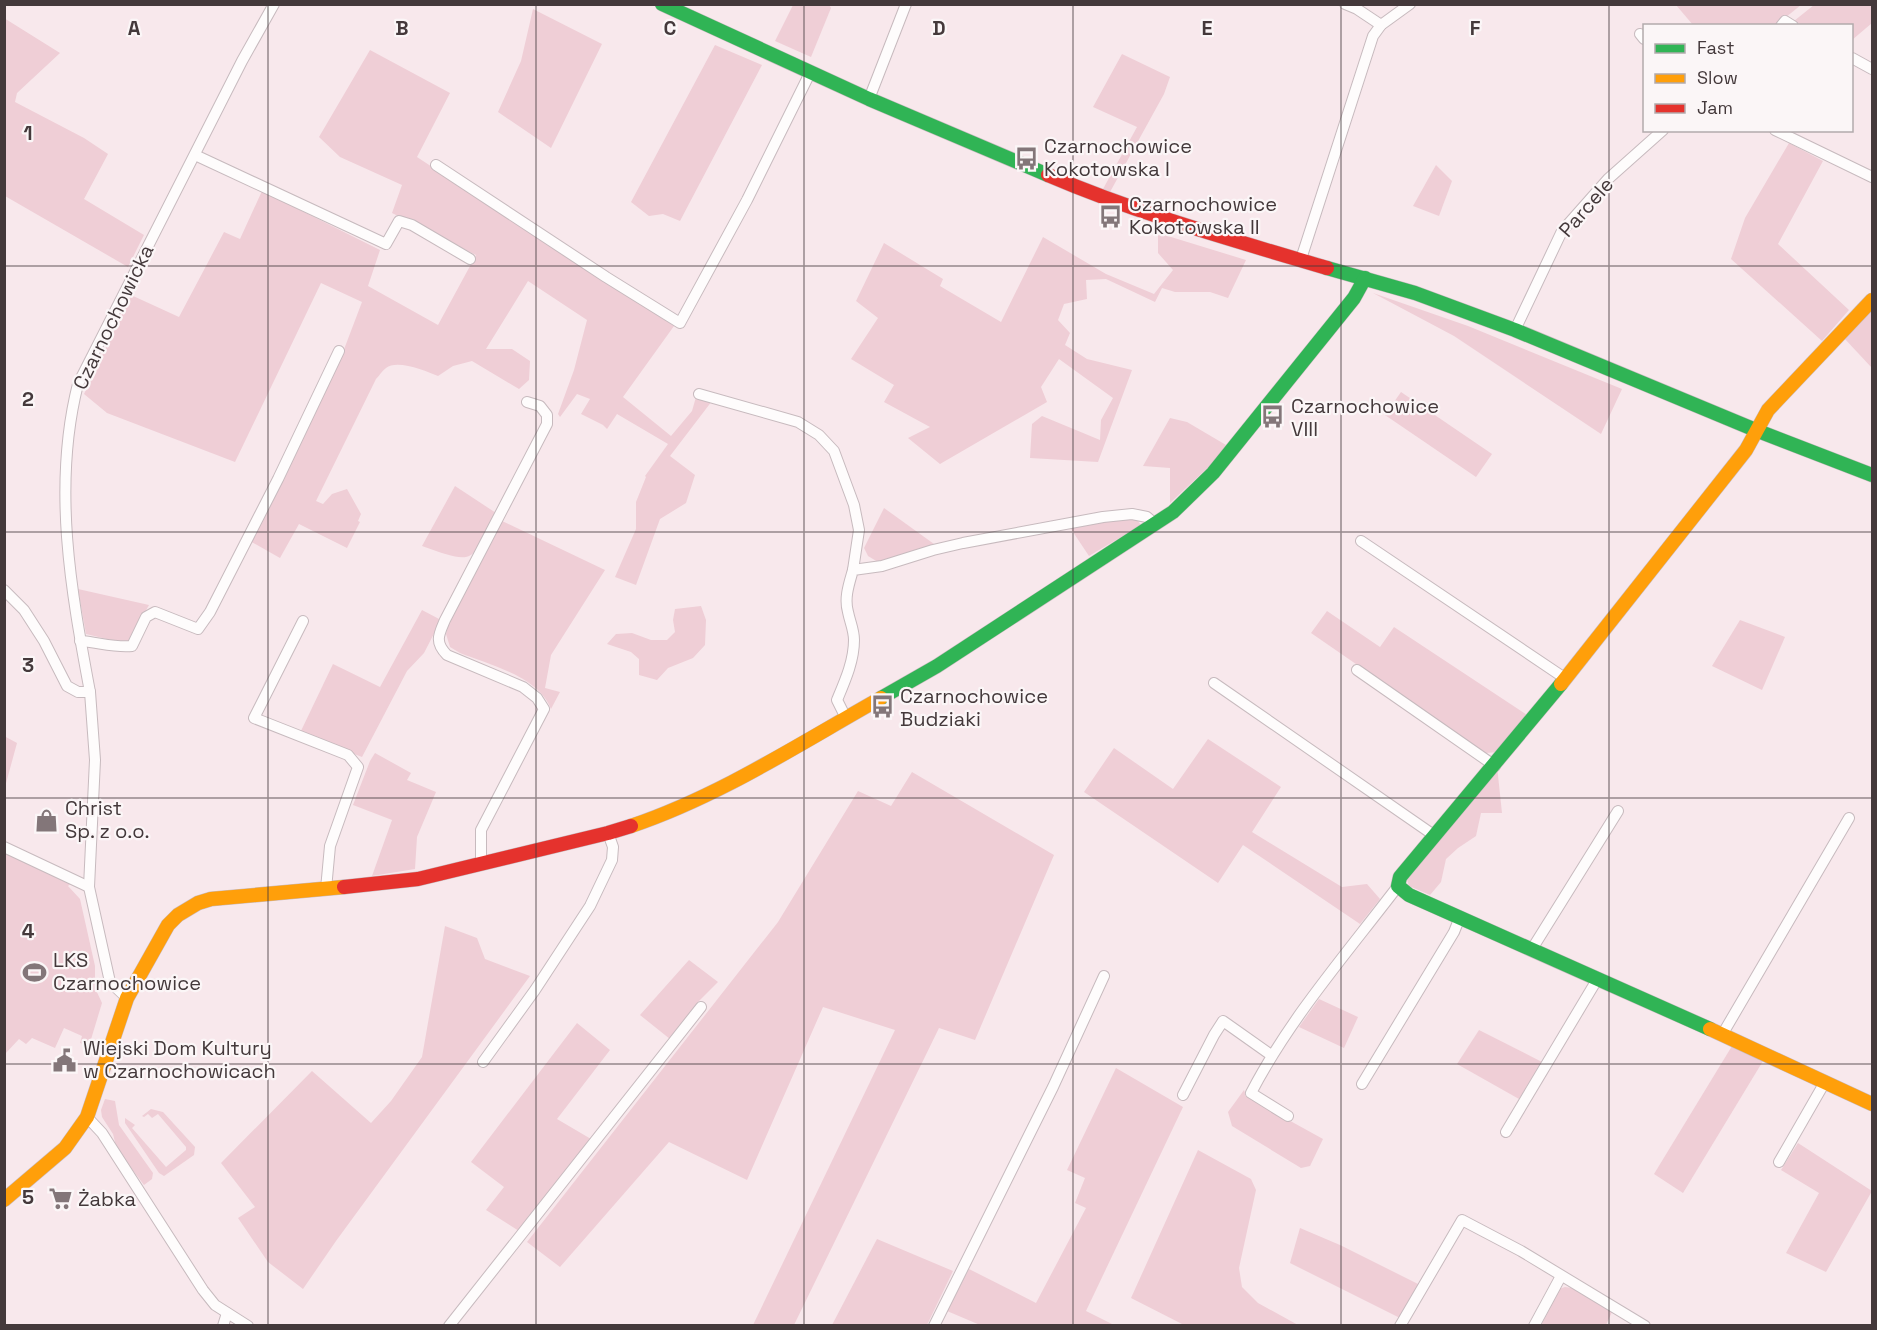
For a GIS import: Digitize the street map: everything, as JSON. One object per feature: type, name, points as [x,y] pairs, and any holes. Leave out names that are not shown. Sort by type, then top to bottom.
[{"type":"street","name":"Czarnochowicka","points":[[127,998],[110,982],[89,887],[95,760],[94,724],[80,641],[64,502],[65,458],[72,406],[78,384],[242,62],[274,4]]},
{"type":"street","points":[[662,4],[869,99],[1112,202],[1173,223],[1415,293],[1515,330],[1758,431],[1872,475]]},
{"type":"street","points":[[869,99],[906,4]]},
{"type":"street","points":[[1345,4],[1381,25]]},
{"type":"street","points":[[1301,259],[1373,36],[1381,25],[1410,4]]},
{"type":"street","points":[[1853,59],[1872,69]]},
{"type":"street","points":[[436,165],[606,278],[680,323],[747,200],[810,73]]},
{"type":"street","name":"Parcele","points":[[1515,330],[1562,231],[1608,179],[1661,132]]},
{"type":"street","points":[[1779,132],[1872,177]]},
{"type":"street","points":[[195,154],[386,244],[399,221],[412,225],[470,259]]},
{"type":"street","points":[[4,1200],[65,1148],[87,1118],[127,998],[168,925],[178,915],[198,903],[211,899],[394,883],[481,864],[608,833],[669,813],[719,790],[937,666],[1155,524],[1185,502],[1213,473],[1354,298],[1365,278]]},
{"type":"street","points":[[1288,1116],[1251,1093],[1271,1055],[1313,996],[1398,886],[1400,877],[1566,679],[1746,450],[1768,410],[1872,300]]},
{"type":"street","points":[[80,641],[121,647],[132,646],[146,617],[155,612],[198,628],[216,601],[339,351]]},
{"type":"street","points":[[699,394],[798,422],[819,435],[834,451],[854,505],[859,530],[847,593],[847,610],[854,640],[851,665],[837,700],[846,718]]},
{"type":"street","points":[[481,864],[481,830],[544,709],[537,698],[523,687],[447,655],[440,648],[437,639],[547,424],[547,415],[540,406],[527,402]]},
{"type":"street","points":[[853,570],[882,566],[963,543],[1103,516],[1140,515],[1147,517],[1155,524]]},
{"type":"street","points":[[1361,541],[1566,679]]},
{"type":"street","points":[[4,590],[24,610],[44,641],[67,686],[78,692],[90,692]]},
{"type":"street","points":[[303,621],[254,718],[348,755],[358,767],[330,846],[326,889]]},
{"type":"street","points":[[1357,670],[1495,766]]},
{"type":"street","points":[[1214,684],[1435,836]]},
{"type":"street","points":[[1532,950],[1618,811]]},
{"type":"street","points":[[1722,1035],[1849,818]]},
{"type":"street","points":[[483,1062],[535,990],[590,906],[612,860],[613,847],[608,833]]},
{"type":"street","points":[[4,847],[89,887]]},
{"type":"street","points":[[1398,886],[1409,895],[1598,978],[1872,1104]]},
{"type":"street","points":[[1362,1084],[1454,932],[1460,917]]},
{"type":"street","points":[[934,1326],[1053,1088],[1104,976]]},
{"type":"street","points":[[1506,1132],[1598,978]]},
{"type":"street","points":[[449,1326],[701,1008]]},
{"type":"street","points":[[1183,1095],[1223,1022],[1271,1055]]},
{"type":"street","points":[[1779,1162],[1825,1082]]},
{"type":"street","points":[[87,1118],[102,1133],[203,1290],[215,1305],[248,1326]]},
{"type":"street","points":[[1400,1326],[1462,1220],[1521,1251],[1645,1326]]},
{"type":"street","points":[[1534,1326],[1561,1276]]},
{"type":"street","points":[[223,1326],[227,1313]]},
{"type":"shaded area","points":[[793,5],[829,5],[831,8],[811,57],[775,41]]},
{"type":"shaded area","points":[[1676,5],[1801,5],[1777,24],[1692,24]]},
{"type":"shaded area","points":[[1814,5],[1872,5],[1872,23],[1853,39],[1853,24],[1800,24],[1794,21]]},
{"type":"shaded area","points":[[533,9],[602,44],[551,148],[498,112],[521,61]]},
{"type":"shaded area","points":[[4,18],[60,53],[17,93],[15,102],[84,138],[108,154],[84,199],[144,235],[128,267],[5,196]]},
{"type":"shaded area","points":[[715,45],[762,65],[680,221],[663,214],[649,216],[631,202]]},
{"type":"shaded area","points":[[370,50],[450,93],[417,157],[674,326],[623,397],[671,436],[692,411],[696,397],[712,401],[670,456],[695,475],[686,503],[660,519],[636,585],[615,577],[636,529],[636,502],[645,476],[668,444],[617,414],[607,429],[581,414],[590,399],[577,394],[560,417],[558,414],[574,370],[587,320],[528,281],[486,349],[512,349],[530,361],[529,380],[519,389],[472,361],[453,366],[438,376],[404,365],[391,366],[376,379],[316,501],[323,504],[332,494],[347,489],[361,514],[358,521],[360,522],[347,548],[299,524],[280,558],[250,541],[343,352],[362,302],[321,283],[235,462],[107,413],[84,394],[131,295],[179,317],[224,232],[240,239],[262,191],[380,250],[368,286],[438,325],[476,255],[392,213],[402,185],[340,157],[319,137]]},
{"type":"shaded area","points":[[1122,54],[1170,77],[1164,94],[1110,192],[1103,189],[1137,127],[1093,107]]},
{"type":"shaded area","points":[[1789,143],[1823,161],[1778,244],[1849,310],[1822,341],[1731,259],[1745,218]]},
{"type":"shaded area","points":[[1436,165],[1452,181],[1439,216],[1413,206]]},
{"type":"shaded area","points":[[1158,233],[1246,260],[1228,298],[1210,292],[1175,292],[1162,288],[1155,302],[1106,279],[1086,280],[1087,299],[1064,304],[1058,320],[1070,333],[1065,345],[1087,359],[1132,370],[1098,462],[1030,458],[1032,424],[1042,416],[1100,440],[1101,420],[1113,398],[1059,359],[1041,387],[1047,402],[940,464],[908,438],[930,427],[884,402],[894,385],[851,359],[878,318],[856,301],[884,243],[943,279],[940,286],[1001,322],[1043,237],[1106,274],[1154,294],[1173,270],[1158,253]]},
{"type":"shaded area","points":[[1373,293],[1468,326],[1622,389],[1601,434],[1454,336]]},
{"type":"shaded area","points":[[1872,309],[1872,368],[1844,338]]},
{"type":"shaded area","points":[[1401,392],[1492,454],[1476,477],[1385,415]]},
{"type":"shaded area","points":[[1170,418],[1187,422],[1226,445],[1217,459],[1170,503],[1170,468],[1143,466]]},
{"type":"shaded area","points":[[455,486],[496,513],[476,550],[463,557],[422,546]]},
{"type":"shaded area","points":[[884,508],[934,544],[878,562],[868,556],[864,548]]},
{"type":"shaded area","points":[[1109,519],[1137,520],[1141,525],[1089,556],[1071,529]]},
{"type":"shaded area","points":[[500,520],[605,570],[551,655],[545,688],[560,692],[551,709],[536,688],[512,673],[450,647],[446,634],[449,623]]},
{"type":"shaded area","points":[[78,589],[149,605],[129,641],[119,642],[86,634]]},
{"type":"shaded area","points":[[701,606],[706,620],[705,645],[693,658],[668,668],[657,680],[639,675],[639,659],[631,652],[607,644],[616,634],[632,633],[651,640],[667,640],[675,632],[673,620],[675,609]]},
{"type":"shaded area","points":[[422,610],[441,620],[424,653],[407,671],[362,757],[300,733],[333,664],[380,687]]},
{"type":"shaded area","points":[[1327,611],[1380,647],[1394,627],[1527,715],[1500,752],[1485,753],[1311,633]]},
{"type":"shaded area","points":[[1740,620],[1785,637],[1762,690],[1712,666]]},
{"type":"shaded area","points":[[4,724],[6,737],[17,743],[5,787]]},
{"type":"shaded area","points":[[1208,739],[1281,787],[1252,832],[1342,887],[1367,884],[1380,899],[1360,924],[1243,845],[1218,883],[1084,792],[1114,748],[1173,789]]},
{"type":"shaded area","points":[[375,753],[411,773],[407,780],[436,792],[417,837],[415,869],[372,876],[392,820],[353,805]]},
{"type":"shaded area","points":[[1497,766],[1502,813],[1481,813],[1476,836],[1446,859],[1441,882],[1430,895],[1409,886],[1406,877]]},
{"type":"shaded area","points":[[912,772],[1054,855],[975,1040],[939,1028],[794,1325],[753,1325],[895,1030],[823,1007],[747,1180],[669,1142],[560,1267],[527,1242],[778,922],[858,791],[891,806]]},
{"type":"shaded area","points":[[5,849],[71,883],[68,886],[80,899],[95,966],[95,988],[102,1003],[89,1046],[80,1043],[82,1036],[64,1028],[55,1048],[32,1038],[26,1044],[19,1039],[5,1054]]},
{"type":"shaded area","points":[[445,926],[477,938],[485,959],[530,976],[303,1289],[268,1262],[238,1218],[255,1207],[221,1163],[312,1071],[371,1123],[391,1101],[422,1057]]},
{"type":"shaded area","points":[[689,960],[718,982],[699,1001],[670,1039],[640,1015]]},
{"type":"shaded area","points":[[1319,999],[1358,1017],[1344,1048],[1299,1027]]},
{"type":"shaded area","points":[[577,1023],[610,1050],[557,1119],[591,1139],[519,1231],[486,1210],[504,1187],[471,1162]]},
{"type":"shaded area","points":[[1479,1030],[1542,1062],[1519,1099],[1457,1064]]},
{"type":"shaded area","points":[[1732,1046],[1763,1061],[1683,1193],[1654,1174]]},
{"type":"shaded area","points":[[1116,1068],[1183,1107],[1086,1311],[1114,1325],[980,1325],[947,1311],[969,1269],[1036,1303],[1086,1208],[1075,1203],[1085,1178],[1067,1170]]},
{"type":"shaded area","points":[[1244,1090],[1246,1096],[1254,1101],[1323,1139],[1310,1166],[1301,1168],[1232,1126],[1228,1112]]},
{"type":"shaded area","points":[[105,1099],[115,1101],[119,1125],[153,1173],[152,1179],[144,1185],[116,1146],[113,1134],[102,1117],[101,1110]]},
{"type":"shaded area","points":[[151,1109],[163,1112],[195,1147],[194,1155],[164,1176],[159,1173],[125,1123],[125,1118],[135,1125],[132,1128],[166,1167],[186,1150],[186,1147],[158,1114],[152,1118],[148,1114],[142,1116]]},
{"type":"shaded area","points":[[1798,1143],[1872,1191],[1826,1272],[1786,1253],[1819,1193],[1781,1170]]},
{"type":"shaded area","points":[[1198,1150],[1251,1179],[1256,1190],[1239,1268],[1242,1287],[1258,1303],[1298,1325],[1184,1325],[1131,1298]]},
{"type":"shaded area","points":[[1300,1228],[1340,1245],[1420,1285],[1400,1318],[1290,1263]]},
{"type":"shaded area","points":[[877,1239],[953,1271],[927,1325],[832,1325]]},
{"type":"shaded area","points":[[1572,1288],[1612,1312],[1606,1325],[1541,1326],[1559,1289]]},
{"type":"traffic: fast","points":[[662,4],[869,99],[1048,175]]},
{"type":"traffic: fast","points":[[1327,268],[1415,293],[1515,330],[1758,431],[1872,475]]},
{"type":"traffic: fast","points":[[881,698],[937,666],[1173,512],[1213,473],[1354,298],[1365,278]]},
{"type":"traffic: fast","points":[[1561,684],[1400,877],[1398,886],[1409,895],[1710,1029]]},
{"type":"traffic: slow","points":[[1561,684],[1746,450],[1768,410],[1872,300]]},
{"type":"traffic: slow","points":[[631,826],[664,814],[728,784],[881,698]]},
{"type":"traffic: slow","points":[[4,1200],[65,1148],[87,1117],[127,998],[168,925],[178,915],[198,903],[211,899],[344,887]]},
{"type":"traffic: slow","points":[[1710,1029],[1872,1104]]},
{"type":"traffic: jam","points":[[1048,175],[1151,214],[1327,268]]},
{"type":"traffic: jam","points":[[344,887],[418,879],[631,826]]},
{"type":"place","name":"Czarnochowice Kokotowska I","points":[[1026,158]]},
{"type":"place","name":"Czarnochowice Kokotowska II","points":[[1111,216]]},
{"type":"place","name":"Czarnochowice VIII","points":[[1273,417]]},
{"type":"place","name":"Czarnochowice Budziaki","points":[[882,707]]},
{"type":"place","name":"Christ Sp. z o.o.","points":[[47,820]]},
{"type":"place","name":"LKS Czarnochowice","points":[[35,972]]},
{"type":"place","name":"Wiejski Dom Kultury w Czarnochowicach","points":[[65,1060]]},
{"type":"place","name":"Żabka","points":[[60,1199]]}]
